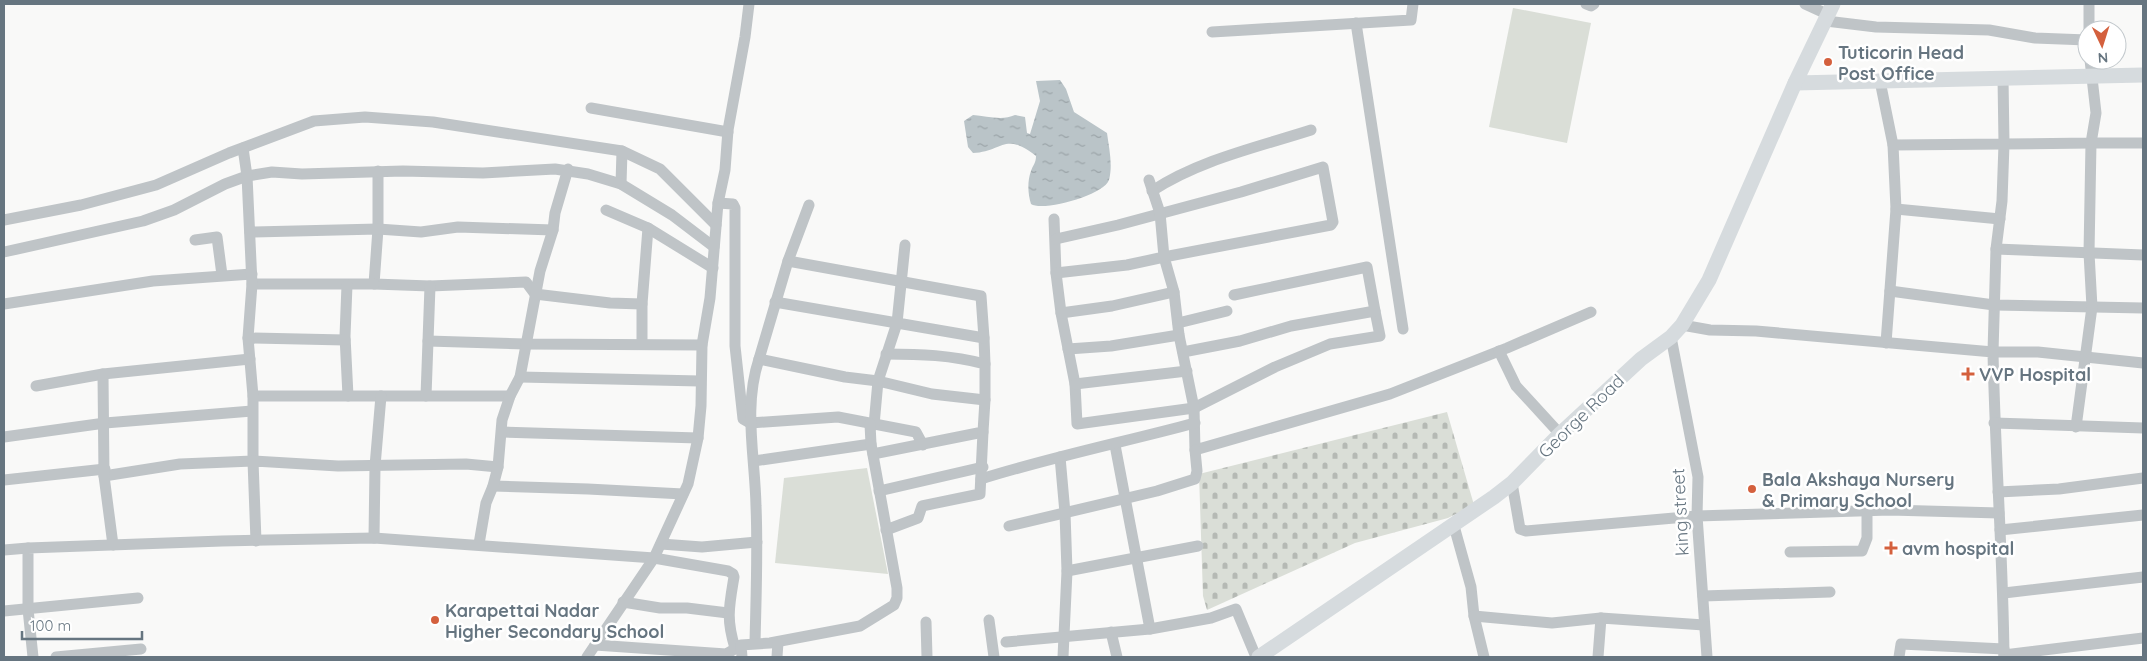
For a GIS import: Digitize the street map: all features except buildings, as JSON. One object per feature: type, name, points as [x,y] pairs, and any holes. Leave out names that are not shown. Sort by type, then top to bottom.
[{"type":"main road","name":"George Road","points":[[1258,657],[1454,526],[1512,483],[1560,434],[1640,358],[1671,337],[1682,325],[1709,280],[1795,83],[1830,13]]},
{"type":"main road","points":[[1795,83],[2143,75]]},
{"type":"street","points":[[587,657],[654,558],[688,484],[698,438],[701,406],[702,345],[710,298],[718,202],[725,170],[728,132],[749,4]]},
{"type":"street","points":[[1212,32],[1411,20],[1412,4]]},
{"type":"street","points":[[1586,4],[1591,6],[1594,4]]},
{"type":"street","points":[[1805,4],[1876,28],[1989,30],[2035,38],[2077,40]]},
{"type":"street","points":[[2089,4],[2089,20]]},
{"type":"street","points":[[1356,23],[1403,329]]},
{"type":"street","points":[[2076,427],[2092,307],[2089,253],[2091,143],[2096,113],[2091,70]]},
{"type":"street","points":[[2003,77],[2004,144],[2000,219],[1996,249],[1993,352],[1994,423],[2004,593],[2004,654]]},
{"type":"street","points":[[1880,81],[1893,145],[1896,209],[1886,343]]},
{"type":"street","points":[[590,108],[728,132]]},
{"type":"street","points":[[4,220],[80,205],[147,188],[314,121],[365,117],[433,122],[622,151],[660,169],[716,225]]},
{"type":"street","points":[[1009,526],[1182,484],[1195,479],[1197,471],[1194,408],[1174,292],[1164,257],[1160,212],[1150,185],[1168,181],[1196,168],[1311,130]]},
{"type":"street","points":[[1893,145],[2143,142]]},
{"type":"street","points":[[243,148],[247,176],[252,279],[248,338],[253,396],[256,541]]},
{"type":"street","points":[[621,184],[622,151]]},
{"type":"street","points":[[1056,239],[1118,225],[1160,212],[1242,192],[1323,167],[1333,222],[1331,225],[1164,257],[1127,266],[1056,273]]},
{"type":"street","points":[[4,252],[144,221],[174,210],[225,184],[247,176],[272,172],[302,174],[378,171],[483,173],[568,169],[621,184],[672,215],[714,247]]},
{"type":"street","points":[[479,544],[486,503],[498,467],[502,420],[510,396],[520,377],[525,344],[532,320],[535,294],[568,169]]},
{"type":"street","points":[[374,284],[378,229],[378,171]]},
{"type":"street","points":[[718,202],[733,204],[735,208],[735,346],[743,419],[750,423],[838,417],[916,432],[923,445]]},
{"type":"street","points":[[755,643],[757,542],[754,461],[750,423],[752,379],[788,261],[809,205]]},
{"type":"street","points":[[1896,209],[2000,219]]},
{"type":"street","points":[[606,210],[648,228],[713,268]]},
{"type":"street","points":[[1054,219],[1056,273],[1061,313],[1075,384],[1077,424],[1194,408],[1275,367],[1330,344],[1380,336],[1367,267],[1234,295]]},
{"type":"street","points":[[250,232],[378,229],[420,232],[458,227],[553,230]]},
{"type":"street","points":[[642,344],[642,304],[648,228]]},
{"type":"street","points":[[196,240],[217,237],[222,275]]},
{"type":"street","points":[[595,645],[726,654],[755,643],[778,642],[860,626],[894,605],[897,598],[897,588],[872,449],[872,425],[878,381],[897,323],[905,245]]},
{"type":"street","points":[[1996,249],[2143,255]]},
{"type":"street","points":[[788,261],[981,296],[986,400],[980,494],[922,506],[918,518],[886,530]]},
{"type":"street","points":[[4,304],[153,282],[222,275],[252,279],[347,285],[430,286],[526,282],[535,294],[610,303],[642,304]]},
{"type":"street","points":[[347,285],[345,340],[348,396]]},
{"type":"street","points":[[426,396],[430,286]]},
{"type":"street","points":[[1890,291],[1994,304],[2143,308]]},
{"type":"street","points":[[1061,313],[1112,306],[1174,292]]},
{"type":"street","points":[[776,302],[984,338]]},
{"type":"street","points":[[1178,323],[1227,311]]},
{"type":"street","points":[[1183,352],[1240,340],[1291,326],[1375,312]]},
{"type":"street","points":[[1195,450],[1390,394],[1591,312]]},
{"type":"street","points":[[1682,325],[1710,330],[1756,331],[1993,352],[2038,352],[2143,363]]},
{"type":"street","points":[[1068,348],[1111,346],[1180,335]]},
{"type":"street","name":"king street","points":[[1671,337],[1698,477],[1698,516],[1707,657]]},
{"type":"street","points":[[248,338],[345,340]]},
{"type":"street","points":[[428,341],[525,344],[702,345]]},
{"type":"street","points":[[1499,351],[1516,386],[1560,434]]},
{"type":"street","points":[[886,354],[935,354],[959,357],[985,364]]},
{"type":"street","points":[[36,386],[103,374],[250,359]]},
{"type":"street","points":[[759,359],[845,377],[878,381],[932,394],[986,400]]},
{"type":"street","points":[[1075,384],[1187,371]]},
{"type":"street","points":[[103,374],[104,472],[114,545]]},
{"type":"street","points":[[520,377],[700,381]]},
{"type":"street","points":[[253,396],[510,396]]},
{"type":"street","points":[[374,538],[376,466],[381,396]]},
{"type":"street","points":[[4,437],[105,423],[252,412]]},
{"type":"street","points":[[981,480],[1060,457],[1115,445],[1195,422]]},
{"type":"street","points":[[1994,423],[2143,428]]},
{"type":"street","points":[[502,432],[698,438]]},
{"type":"street","points":[[754,461],[923,445],[983,432]]},
{"type":"street","points":[[1115,445],[1150,629]]},
{"type":"street","points":[[1060,457],[1066,513],[1067,571],[1063,657]]},
{"type":"street","points":[[4,480],[180,464],[253,461],[287,464],[376,466],[466,464],[498,467]]},
{"type":"street","points":[[879,491],[983,467]]},
{"type":"street","points":[[1998,492],[2068,488],[2143,478]]},
{"type":"street","points":[[1512,483],[1520,529],[1526,531],[1698,516],[1867,511],[1999,513]]},
{"type":"street","points":[[493,486],[683,494]]},
{"type":"street","points":[[1790,552],[1862,552],[1867,538],[1867,511]]},
{"type":"street","points":[[2000,530],[2143,515]]},
{"type":"street","points":[[1454,526],[1471,587],[1474,616],[1484,657]]},
{"type":"street","points":[[4,550],[222,540],[374,538],[654,558],[728,571],[734,574],[728,613],[728,627],[740,650]]},
{"type":"street","points":[[661,544],[702,547],[757,542]]},
{"type":"street","points":[[1067,571],[1198,546]]},
{"type":"street","points":[[702,547],[702,567]]},
{"type":"street","points":[[28,548],[28,609],[33,657]]},
{"type":"street","points":[[2004,593],[2143,577]]},
{"type":"street","points":[[1703,596],[1830,592]]},
{"type":"street","points":[[4,611],[138,598]]},
{"type":"street","points":[[623,602],[660,608],[687,608],[728,613]]},
{"type":"street","points":[[1006,642],[1150,629],[1211,618],[1236,609],[1258,657]]},
{"type":"street","points":[[1474,616],[1552,623],[1600,618],[1704,625]]},
{"type":"street","points":[[1598,657],[1600,618]]},
{"type":"street","points":[[988,620],[994,657]]},
{"type":"street","points":[[926,622],[927,657]]},
{"type":"street","points":[[1111,632],[1117,657]]},
{"type":"street","points":[[1899,657],[1900,644],[2004,654],[2143,638]]},
{"type":"street","points":[[777,657],[778,642]]},
{"type":"street","points":[[56,657],[141,649]]},
{"type":"green space","points":[[1513,8],[1591,23],[1567,143],[1489,127]]},
{"type":"green space","points":[[1447,412],[1474,505],[1448,518],[1355,543],[1207,610],[1203,596],[1199,474]]},
{"type":"green space","points":[[867,468],[888,574],[775,563],[784,478]]},
{"type":"water","points":[[1060,80],[1066,89],[1074,112],[1107,133],[1111,168],[1109,180],[1105,186],[1073,201],[1038,206],[1031,204],[1028,188],[1036,156],[1017,145],[1010,144],[973,153],[968,147],[964,121],[973,115],[1000,118],[1015,115],[1025,117],[1027,133],[1030,134],[1040,101],[1036,81]]},
{"type":"place","name":"Tuticorin Head Post Office","points":[[1828,62]]},
{"type":"place","name":"VVP Hospital","points":[[1968,374]]},
{"type":"place","name":"Bala Akshaya Nursery & Primary School","points":[[1752,489]]},
{"type":"place","name":"avm hospital","points":[[1891,548]]},
{"type":"place","name":"Karapettai Nadar Higher Secondary School","points":[[435,620]]}]
